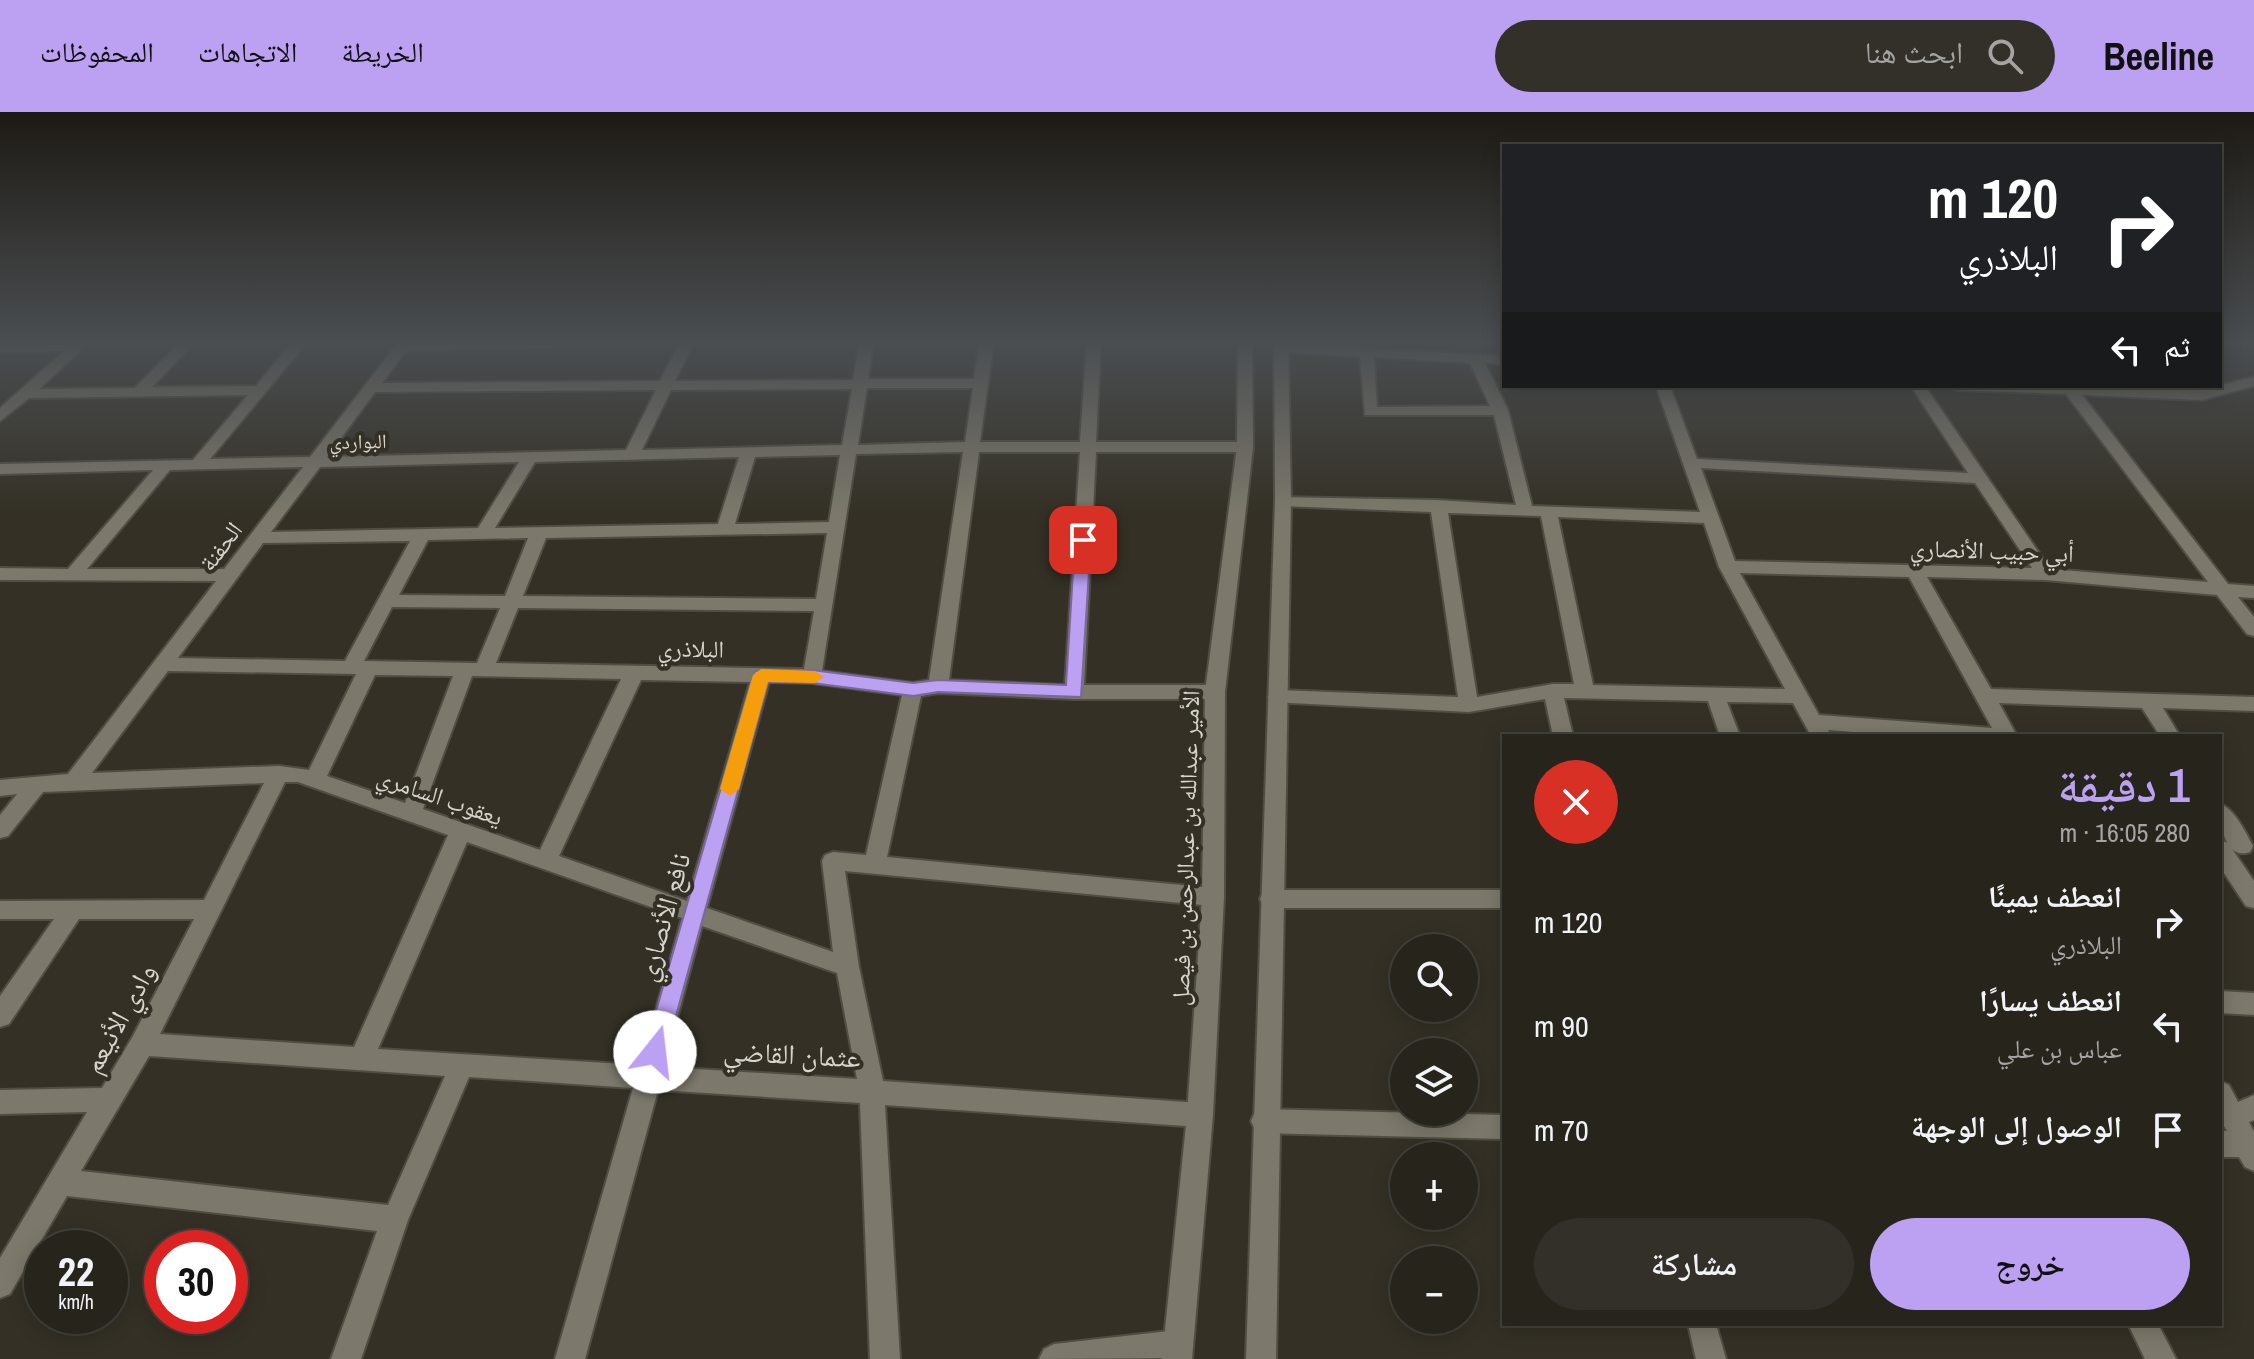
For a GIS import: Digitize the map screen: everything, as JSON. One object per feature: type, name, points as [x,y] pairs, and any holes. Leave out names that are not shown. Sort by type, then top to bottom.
[{"type":"street","points":[[1,414],[19,398]]},
{"type":"street","points":[[197,465],[252,398]]},
{"type":"street","name":"الحفنة","points":[[74,781],[363,398]]},
{"type":"street","points":[[631,455],[659,398]]},
{"type":"street","points":[[812,676],[858,398]]},
{"type":"street","points":[[938,686],[978,398]]},
{"type":"street","points":[[1074,692],[1091,398]]},
{"type":"street","name":"الأمير عبدالله بن عبدالرحمن بن فيصل","points":[[1178,1351],[1200,1115],[1213,897],[1215,692],[1245,447],[1245,398]]},
{"type":"street","points":[[1261,1359],[1264,1121],[1283,501],[1282,398]]},
{"type":"street","points":[[1369,398],[1370,412],[1500,410]]},
{"type":"street","points":[[1494,398],[1525,509]]},
{"type":"street","points":[[1667,398],[1728,567],[1817,729],[1953,734]]},
{"type":"street","points":[[1926,398],[2045,574]]},
{"type":"street","points":[[2077,398],[2254,630]]},
{"type":"street","name":"البواردي","points":[[0,469],[970,447],[1245,447]]},
{"type":"street","points":[[725,529],[748,452]]},
{"type":"street","points":[[483,534],[530,457]]},
{"type":"street","points":[[1691,463],[1980,478]]},
{"type":"street","points":[[73,574],[166,465]]},
{"type":"street","points":[[1283,501],[1711,518]]},
{"type":"street","points":[[1438,505],[1469,705]]},
{"type":"street","points":[[1548,510],[1585,692]]},
{"type":"street","points":[[258,538],[836,527]]},
{"type":"street","points":[[411,814],[474,670],[511,602],[539,533]]},
{"type":"street","points":[[315,779],[387,601],[422,535]]},
{"type":"street","name":"أبي حبيب الأنصاري","points":[[1728,567],[2045,574],[2254,592]]},
{"type":"street","points":[[1915,571],[2006,734]]},
{"type":"street","points":[[0,574],[231,575]]},
{"type":"street","points":[[387,601],[823,605]]},
{"type":"street","name":"البلاذري","points":[[164,664],[812,676],[913,690],[938,686],[1074,692],[1215,692]]},
{"type":"street","points":[[546,861],[634,673]]},
{"type":"street","name":"نافع الأنصاري","points":[[570,1359],[761,675]]},
{"type":"street","points":[[875,864],[913,690]]},
{"type":"street","points":[[1278,697],[1469,705],[1553,691],[1799,696]]},
{"type":"street","points":[[1553,691],[1563,734]]},
{"type":"street","points":[[1715,694],[1729,734]]},
{"type":"street","points":[[1985,696],[2254,704]]},
{"type":"street","points":[[2148,701],[2169,734]]},
{"type":"street","name":"وادي الأنيعم","points":[[1,1278],[142,1044],[279,774]]},
{"type":"street","name":"يعقوب السامري","points":[[0,788],[74,781],[299,774],[847,967]]},
{"type":"street","points":[[0,830],[36,786]]},
{"type":"street","points":[[2222,817],[2254,899]]},
{"type":"street","points":[[361,1060],[461,831]]},
{"type":"street","points":[[885,1359],[872,1090],[847,967],[833,861],[1213,897]]},
{"type":"street","points":[[1271,899],[1502,899]]},
{"type":"street","points":[[0,910],[211,909]]},
{"type":"street","points":[[0,1016],[73,910]]},
{"type":"street","points":[[2222,1002],[2254,1004]]},
{"type":"street","name":"عثمان القاضي","points":[[142,1044],[647,1080],[872,1090],[1200,1115]]},
{"type":"street","points":[[346,1359],[395,1219],[461,1067]]},
{"type":"street","points":[[2222,1095],[2243,1112],[2250,1151],[2222,1144]]},
{"type":"street","points":[[0,1102],[109,1100]]},
{"type":"street","points":[[1264,1121],[1502,1127]]},
{"type":"street","points":[[60,1182],[395,1219]]},
{"type":"street","points":[[1703,1326],[1711,1359]]},
{"type":"street","points":[[2143,1326],[2161,1359]]},
{"type":"street","points":[[1054,1359],[1178,1351]]},
{"type":"slow traffic","points":[[730,789],[761,675],[815,677]]},
{"type":"route","points":[[655,1052],[761,675],[812,676],[913,690],[938,686],[1074,692],[1083,540]]}]
